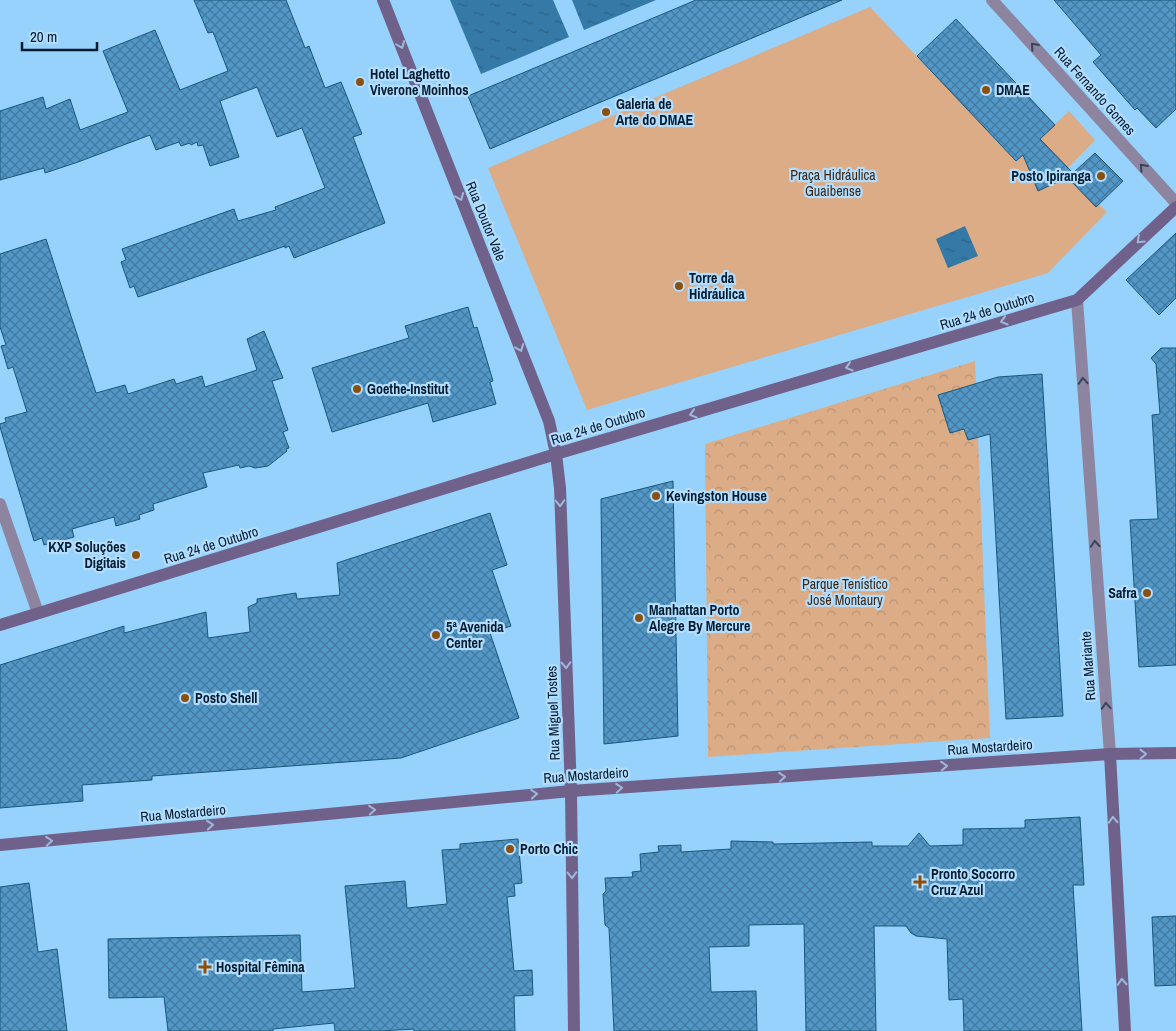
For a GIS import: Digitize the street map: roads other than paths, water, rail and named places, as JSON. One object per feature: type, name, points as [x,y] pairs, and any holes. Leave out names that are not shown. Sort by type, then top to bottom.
[{"type":"main road","name":"Rua Doutor Vale","points":[[383,0],[549,421],[556,454]]},
{"type":"main road","name":"Rua 24 de Outubro","points":[[0,625],[556,454],[1077,300],[1176,207]]},
{"type":"main road","name":"Rua Miguel Tostes","points":[[556,454],[560,488],[571,791],[574,1031]]},
{"type":"main road","name":"Rua Mostardeiro","points":[[0,845],[571,791],[1110,754],[1176,753]]},
{"type":"main road","name":"Rua Mariante","points":[[1110,754],[1125,1031]]},
{"type":"street","name":"Rua Fernando Gomes","points":[[992,0],[1176,203]]},
{"type":"street","name":"Rua Mariante","points":[[1077,300],[1110,754]]},
{"type":"street","points":[[0,504],[38,614]]},
{"type":"water","points":[[450,0],[553,0],[569,37],[481,74]]},
{"type":"water","points":[[572,0],[656,0],[584,30]]},
{"type":"water","points":[[965,226],[978,256],[948,268],[936,239]]},
{"type":"place","name":"Hotel Laghetto Viverone Moinhos","points":[[360,82]]},
{"type":"place","name":"DMAE","points":[[986,90]]},
{"type":"place","name":"Galeria de Arte do DMAE","points":[[606,112]]},
{"type":"place","name":"Posto Ipiranga","points":[[1101,176]]},
{"type":"place","name":"Torre da Hidráulica","points":[[679,286]]},
{"type":"place","name":"Goethe-Institut","points":[[357,389]]},
{"type":"place","name":"Kevingston House","points":[[656,496]]},
{"type":"place","name":"KXP Soluções Digitais","points":[[136,555]]},
{"type":"place","name":"Safra","points":[[1147,593]]},
{"type":"place","name":"Manhattan Porto Alegre By Mercure","points":[[639,618]]},
{"type":"place","name":"5ª Avenida Center","points":[[436,635]]},
{"type":"place","name":"Posto Shell","points":[[185,698]]},
{"type":"place","name":"Porto Chic","points":[[510,849]]},
{"type":"place","name":"Pronto Socorro Cruz Azul","points":[[920,882]]},
{"type":"place","name":"Hospital Fêmina","points":[[205,967]]},
{"type":"park label","name":"Praça Hidráulica Guaibense","points":[[833,184]]},
{"type":"park label","name":"Parque Tenístico José Montaury","points":[[845,592]]}]
